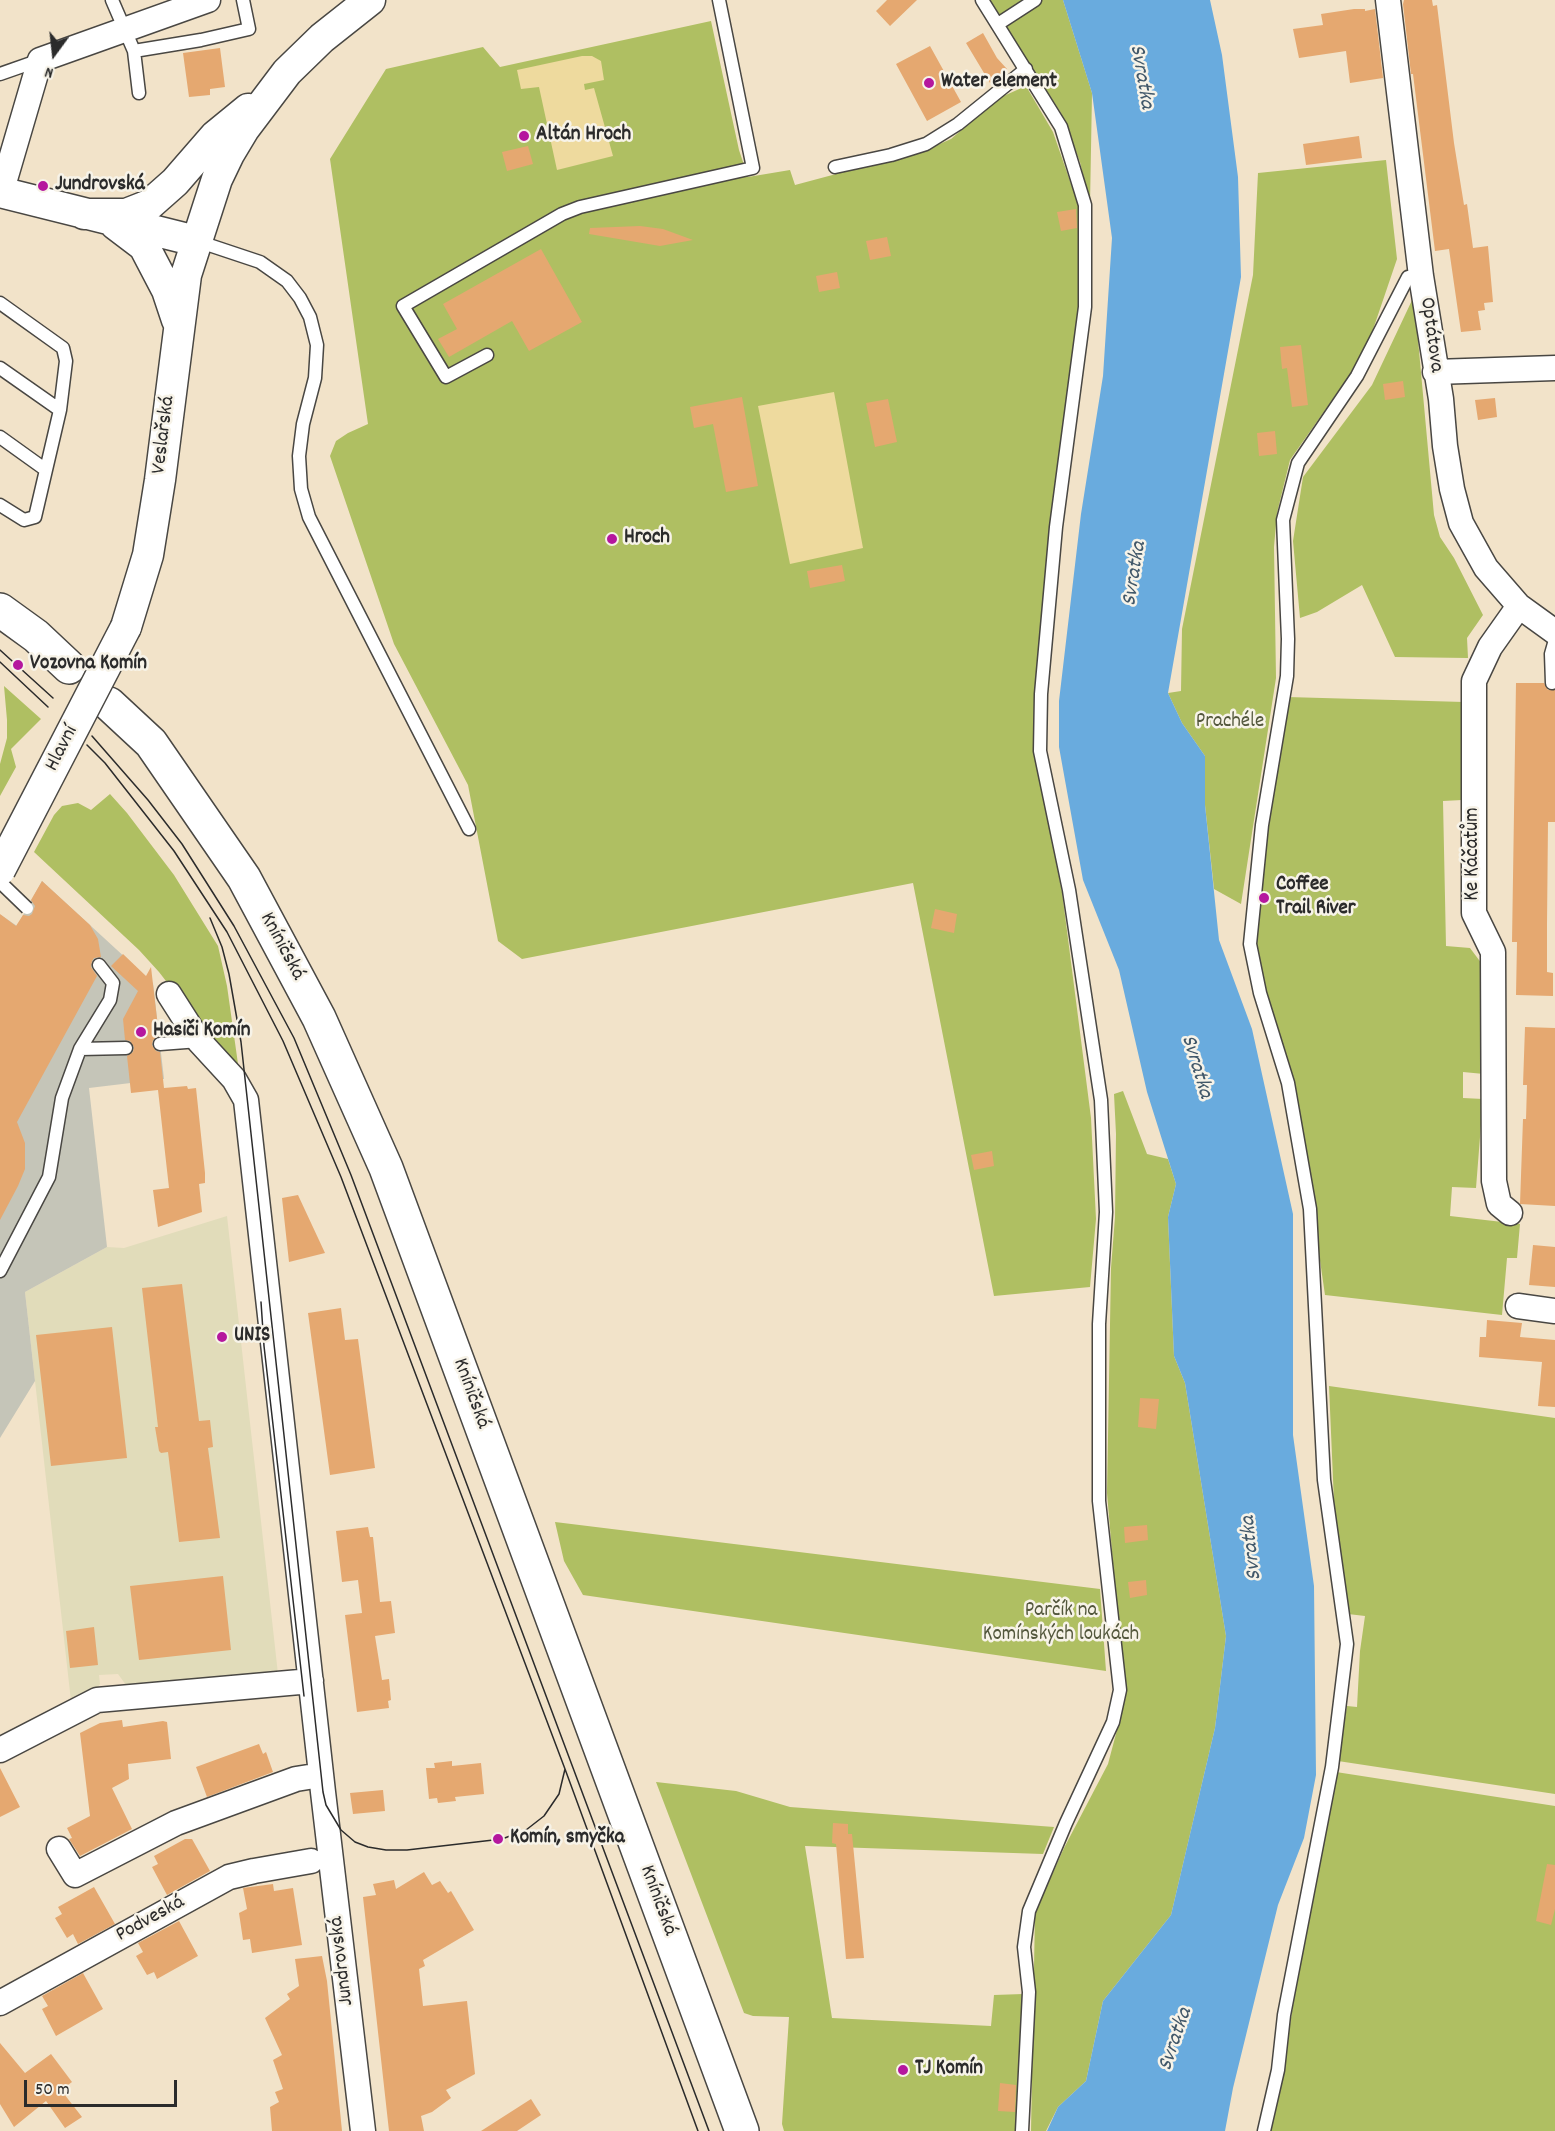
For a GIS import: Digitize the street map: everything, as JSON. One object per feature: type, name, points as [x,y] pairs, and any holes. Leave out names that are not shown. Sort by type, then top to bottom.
[{"type":"main road","points":[[0,610],[36,636],[69,667]]},
{"type":"main road","name":"Kníničská","points":[[109,704],[151,743],[244,878],[319,1018],[386,1168],[742,2131]]},
{"type":"street","points":[[196,241],[1,193],[40,60],[208,0]]},
{"type":"street","name":"Veslařská","points":[[126,627],[148,555],[160,480],[186,275],[217,179],[229,154],[272,90],[322,38],[370,0]]},
{"type":"street","name":"Optátova","points":[[1388,0],[1421,276],[1441,399],[1452,489],[1461,524],[1486,568],[1519,606],[1555,632]]},
{"type":"street","points":[[98,217],[126,214],[149,205],[174,182],[215,136],[272,90]]},
{"type":"street","points":[[98,217],[144,246],[167,290],[179,324]]},
{"type":"street","points":[[1435,372],[1555,369]]},
{"type":"street","name":"Ke Káčatům","points":[[1510,1213],[1499,1204],[1494,1181],[1493,952],[1474,913],[1474,681],[1490,646],[1519,606]]},
{"type":"street","name":"Hlavní","points":[[0,870],[126,627]]},
{"type":"street","points":[[169,994],[199,1041]]},
{"type":"street","name":"Jundrovská","points":[[199,1041],[234,1079],[246,1100],[363,2131]]},
{"type":"street","points":[[1518,1306],[1555,1311]]},
{"type":"street","points":[[0,1750],[97,1700],[311,1681]]},
{"type":"street","points":[[59,1849],[75,1875],[176,1823],[296,1779],[322,1783]]},
{"type":"street","name":"Podveská","points":[[0,2003],[229,1878],[311,1861]]},
{"type":"lane","points":[[112,0],[134,51],[139,93]]},
{"type":"lane","points":[[134,51],[249,29],[243,0]]},
{"type":"lane","points":[[487,355],[446,377],[403,306],[562,214],[580,207],[753,168],[719,0]]},
{"type":"lane","points":[[982,0],[1061,127],[1085,205],[1085,307],[1056,527],[1041,694],[1040,751],[1069,890],[1101,1100],[1106,1212],[1099,1324],[1099,1501],[1120,1690],[1113,1722],[1066,1823],[1029,1911],[1024,1947],[1029,1992],[1022,2131]]},
{"type":"lane","points":[[998,24],[1035,0]]},
{"type":"lane","points":[[0,74],[40,60]]},
{"type":"lane","points":[[835,167],[891,155],[926,144],[957,124],[1026,69]]},
{"type":"lane","points":[[196,241],[260,262],[287,281],[300,298],[310,317],[317,345],[315,378],[303,424],[299,456],[302,489],[309,517],[470,829]]},
{"type":"lane","points":[[1264,2131],[1278,2070],[1284,2015],[1332,1767],[1347,1644],[1324,1479],[1310,1209],[1288,1083],[1260,993],[1250,944],[1262,825],[1287,676],[1288,639],[1282,520],[1298,463],[1357,376],[1408,277],[1421,276]]},
{"type":"lane","points":[[0,303],[63,348],[66,361],[60,410],[35,517],[24,520],[0,505]]},
{"type":"lane","points":[[0,368],[60,410]]},
{"type":"lane","points":[[0,437],[46,470]]},
{"type":"lane","points":[[1552,683],[1551,654],[1555,640]]},
{"type":"lane","points":[[0,882],[27,908]]},
{"type":"lane","points":[[0,1270],[49,1178],[62,1098],[80,1049],[110,1000],[113,983],[99,965]]},
{"type":"lane","points":[[160,1044],[199,1041]]},
{"type":"lane","points":[[80,1049],[126,1048]]},
{"type":"shaded area","points":[[42,881],[153,983],[164,1079],[89,1088],[107,1247],[25,1292],[35,1381],[0,1438],[0,917],[1,915],[17,926]]},
{"type":"shaded area","name":"UNIS","points":[[227,1216],[278,1674],[137,1688],[126,1685],[118,1674],[99,1675],[100,1684],[97,1689],[71,1701],[25,1292],[107,1247],[124,1248]]},
{"type":"green space","points":[[988,0],[1063,0],[1092,93],[1090,205],[1080,162],[1061,113]]},
{"type":"green space","name":"Hroch","points":[[711,21],[739,150],[748,177],[790,170],[795,185],[926,150],[951,139],[999,98],[1026,86],[1053,132],[1081,213],[1082,308],[1038,669],[1034,750],[1062,892],[1091,1118],[1096,1219],[1090,1287],[994,1296],[913,883],[522,959],[498,941],[468,785],[394,644],[330,456],[336,441],[368,424],[330,159],[386,69],[483,47],[500,67]]},
{"type":"green space","name":"Prachéle","points":[[1386,160],[1397,259],[1365,353],[1290,460],[1277,513],[1274,547],[1276,678],[1241,904],[1214,889],[1205,805],[1205,756],[1182,723],[1168,693],[1181,691],[1182,629],[1253,275],[1258,173]]},
{"type":"green space","points":[[1414,296],[1434,515],[1440,537],[1454,558],[1483,615],[1467,638],[1468,658],[1395,657],[1362,585],[1317,612],[1300,618],[1293,541],[1303,477],[1372,385]]},
{"type":"green space","points":[[4,686],[41,719],[11,749],[16,767],[0,796],[0,764],[7,738]]},
{"type":"green space","points":[[1287,697],[1464,702],[1462,800],[1443,801],[1446,946],[1470,948],[1482,964],[1484,1074],[1463,1072],[1463,1098],[1483,1099],[1476,1188],[1452,1187],[1450,1216],[1520,1224],[1517,1258],[1507,1258],[1502,1315],[1325,1295],[1294,1082],[1268,998],[1255,945],[1265,846]]},
{"type":"green space","points":[[110,794],[174,875],[218,946],[227,986],[239,1071],[220,1051],[159,972],[139,950],[34,852],[54,815],[62,806],[78,803],[91,810]]},
{"type":"green space","points":[[1123,1091],[1147,1154],[1168,1159],[1176,1184],[1168,1217],[1174,1356],[1185,1383],[1226,1636],[1215,1728],[1171,1915],[1103,2001],[1086,2081],[1058,2107],[1046,2131],[1031,2131],[1035,1913],[1064,1848],[1108,1764],[1126,1696],[1115,1650],[1114,1575],[1107,1493],[1111,1268],[1115,1217],[1114,1094]]},
{"type":"green space","points":[[1329,1386],[1555,1418],[1555,1794],[1338,1761],[1347,1706],[1357,1707],[1360,1651],[1365,1616],[1348,1614],[1334,1502]]},
{"type":"green space","name":"Parčík na Komínských loukách","points":[[555,1522],[1100,1589],[1106,1671],[583,1595],[564,1561]]},
{"type":"green space","points":[[1336,1772],[1555,1806],[1555,2131],[1269,2131],[1283,2067],[1304,1938]]},
{"type":"green space","points":[[656,1782],[736,1791],[790,1807],[1054,1827],[1043,1854],[805,1846],[832,2018],[991,2026],[994,1995],[1023,1994],[1018,2131],[784,2131],[782,2124],[789,2017],[753,2016],[744,2013]]},
{"type":"sand","points":[[582,56],[592,56],[601,61],[604,80],[584,84],[585,90],[594,88],[613,156],[557,170],[539,87],[521,89],[517,70]]},
{"type":"sand","points":[[834,392],[863,548],[790,564],[758,406]]},
{"type":"water","name":"Svratka","points":[[1063,0],[1210,0],[1222,55],[1238,177],[1241,277],[1168,693],[1182,723],[1205,756],[1205,805],[1219,940],[1252,1029],[1293,1214],[1293,1435],[1314,1586],[1316,1775],[1304,1838],[1278,1905],[1233,2088],[1225,2131],[1047,2131],[1058,2107],[1086,2081],[1103,2001],[1171,1915],[1215,1728],[1226,1636],[1185,1383],[1174,1356],[1168,1217],[1176,1184],[1147,1092],[1119,970],[1083,880],[1059,747],[1059,701],[1081,514],[1103,376],[1112,238],[1092,93]]},
{"type":"building","points":[[887,0],[917,0],[890,26],[876,11]]},
{"type":"building","points":[[1404,0],[1432,0],[1433,6],[1437,5],[1454,143],[1464,205],[1467,204],[1473,248],[1488,246],[1493,302],[1484,303],[1485,310],[1478,311],[1481,330],[1461,332],[1449,249],[1435,251],[1413,74],[1411,74]]},
{"type":"building","points":[[1365,9],[1365,11],[1375,9],[1383,78],[1350,83],[1346,51],[1299,58],[1293,29],[1323,25],[1321,14]]},
{"type":"building","points":[[983,33],[997,58],[1007,69],[990,83],[966,43]]},
{"type":"building","name":"Water element","points":[[930,46],[961,102],[927,121],[896,64]]},
{"type":"building","points":[[220,48],[225,87],[210,89],[210,95],[189,97],[183,53]]},
{"type":"building","points":[[1359,136],[1362,158],[1306,165],[1303,144]]},
{"type":"building","points":[[528,146],[533,164],[507,171],[502,152]]},
{"type":"building","points":[[1076,209],[1077,228],[1061,231],[1057,212]]},
{"type":"building","points":[[640,226],[663,229],[693,240],[660,246],[589,234],[590,228]]},
{"type":"building","points":[[887,237],[891,256],[870,260],[866,241]]},
{"type":"building","points":[[541,249],[582,322],[529,351],[512,321],[449,357],[438,339],[457,329],[443,304]]},
{"type":"building","points":[[837,272],[840,288],[819,292],[816,276]]},
{"type":"building","points":[[1301,345],[1308,405],[1292,407],[1287,368],[1282,369],[1280,347]]},
{"type":"building","points":[[1403,381],[1405,397],[1385,400],[1383,384]]},
{"type":"building","points":[[742,397],[758,486],[726,492],[713,424],[694,428],[690,407]]},
{"type":"building","points":[[1495,398],[1497,417],[1478,420],[1475,400]]},
{"type":"building","points":[[888,399],[897,442],[875,447],[866,403]]},
{"type":"building","points":[[1275,431],[1277,454],[1259,456],[1257,433]]},
{"type":"building","points":[[842,565],[845,581],[810,588],[807,571]]},
{"type":"building","points":[[1516,683],[1544,683],[1548,690],[1555,690],[1555,822],[1548,822],[1547,924],[1547,972],[1553,973],[1553,996],[1516,995],[1517,942],[1512,942]]},
{"type":"building","points":[[42,881],[90,925],[98,939],[101,957],[94,958],[92,961],[91,967],[97,976],[17,1122],[25,1143],[25,1169],[0,1220],[0,914],[16,926],[23,915],[32,914],[35,906],[31,900]]},
{"type":"building","points":[[935,909],[957,914],[954,933],[931,928]]},
{"type":"building","points":[[123,954],[146,976],[151,967],[159,1036],[153,1040],[152,1045],[156,1051],[160,1052],[164,1088],[187,1086],[188,1089],[196,1088],[205,1173],[205,1183],[199,1184],[202,1212],[158,1227],[153,1190],[169,1188],[158,1090],[131,1093],[127,1056],[133,1052],[134,1047],[130,1041],[125,1040],[123,1019],[138,991],[111,966]]},
{"type":"building","points":[[1525,1027],[1555,1028],[1555,1206],[1520,1204],[1523,1119],[1526,1119],[1527,1085],[1523,1085]]},
{"type":"building","points":[[992,1151],[994,1166],[974,1170],[971,1155]]},
{"type":"building","points":[[298,1195],[325,1253],[289,1262],[282,1198]]},
{"type":"building","points":[[1533,1245],[1555,1247],[1555,1287],[1529,1285]]},
{"type":"building","points":[[182,1284],[199,1421],[210,1420],[213,1447],[208,1448],[220,1538],[179,1542],[168,1452],[159,1451],[155,1427],[158,1427],[142,1288]]},
{"type":"building","points":[[341,1308],[345,1340],[358,1339],[375,1468],[330,1475],[308,1313]]},
{"type":"building","points":[[1487,1320],[1522,1323],[1520,1337],[1555,1340],[1555,1407],[1538,1406],[1542,1362],[1479,1357],[1480,1337],[1486,1337]]},
{"type":"building","points":[[112,1327],[127,1458],[51,1466],[36,1335]]},
{"type":"building","points":[[1140,1398],[1159,1399],[1156,1429],[1138,1427]]},
{"type":"building","points":[[1147,1525],[1148,1540],[1125,1543],[1124,1527]]},
{"type":"building","points":[[368,1527],[370,1537],[373,1537],[380,1602],[391,1601],[395,1633],[375,1636],[382,1680],[389,1679],[391,1700],[388,1701],[389,1708],[357,1712],[345,1615],[362,1613],[358,1580],[342,1582],[336,1531]]},
{"type":"building","points":[[223,1576],[231,1650],[139,1660],[130,1586]]},
{"type":"building","points":[[1146,1580],[1147,1595],[1130,1598],[1128,1582]]},
{"type":"building","points":[[94,1627],[98,1665],[70,1668],[66,1631]]},
{"type":"building","points":[[122,1720],[123,1727],[167,1722],[171,1759],[128,1764],[129,1779],[112,1788],[132,1829],[80,1856],[69,1839],[72,1838],[67,1828],[90,1816],[80,1733],[100,1723]]},
{"type":"building","points":[[259,1744],[263,1754],[266,1752],[273,1772],[207,1797],[196,1767]]},
{"type":"building","points":[[452,1761],[452,1766],[481,1763],[484,1794],[455,1797],[456,1801],[438,1803],[437,1798],[429,1799],[426,1768],[435,1768],[434,1763]]},
{"type":"building","points":[[0,1768],[20,1807],[0,1817]]},
{"type":"building","points":[[383,1790],[385,1811],[353,1814],[350,1793]]},
{"type":"building","points":[[833,1823],[848,1824],[848,1834],[852,1834],[864,1958],[846,1959],[836,1844],[832,1843]]},
{"type":"building","points":[[185,1839],[192,1839],[210,1871],[167,1895],[152,1867],[158,1864],[154,1856]]},
{"type":"building","points":[[1547,1864],[1555,1865],[1555,1909],[1551,1925],[1536,1921]]},
{"type":"building","points":[[424,1872],[432,1885],[440,1881],[448,1893],[451,1891],[474,1930],[423,1960],[425,1966],[419,1969],[423,2006],[467,2001],[475,2074],[446,2090],[451,2098],[432,2112],[421,2116],[424,2131],[389,2131],[363,1897],[376,1895],[373,1884],[394,1880],[396,1889]]},
{"type":"building","points":[[273,1884],[274,1891],[293,1888],[302,1945],[252,1953],[250,1939],[243,1940],[239,1913],[247,1909],[243,1888]]},
{"type":"building","points":[[94,1887],[115,1924],[78,1944],[73,1934],[67,1938],[55,1918],[62,1914],[58,1907]]},
{"type":"building","points":[[179,1921],[198,1956],[157,1979],[154,1972],[147,1975],[136,1956],[143,1952],[138,1943]]},
{"type":"building","points":[[322,1956],[327,1981],[342,2131],[272,2131],[270,2107],[279,2102],[275,2092],[283,2089],[273,2060],[282,2055],[265,2018],[290,1999],[287,1994],[299,1986],[295,1959]]},
{"type":"building","points":[[83,1973],[103,2009],[56,2036],[42,2009],[48,2006],[42,1996]]},
{"type":"building","points":[[0,2043],[25,2073],[51,2054],[72,2082],[61,2090],[82,2117],[65,2128],[46,2101],[14,2127],[0,2104]]},
{"type":"building","points":[[1000,2083],[1016,2085],[1015,2112],[998,2111]]},
{"type":"building","points":[[531,2099],[541,2115],[517,2131],[481,2131]]},
{"type":"tram line","points":[[0,650],[53,698]]},
{"type":"tram line","points":[[0,662],[48,707]]},
{"type":"tram line","points":[[92,736],[148,800],[182,844],[234,926],[294,1038],[351,1175],[709,2131]]},
{"type":"tram line","points":[[87,745],[105,763],[174,851],[227,932],[283,1041],[341,1177],[565,1769],[698,2131]]},
{"type":"tram line","points":[[210,918],[222,947],[229,974],[241,1042],[326,1805],[341,1830],[355,1842],[368,1847],[407,1850],[502,1839],[526,1830],[544,1816],[559,1794],[565,1769]]},
{"type":"tram line","points":[[261,1302],[304,1696]]},
{"type":"place","name":"Water element","points":[[929,83]]},
{"type":"place","name":"Altán Hroch","points":[[524,136]]},
{"type":"place","name":"Jundrovská","points":[[43,186]]},
{"type":"place","name":"Hroch","points":[[612,539]]},
{"type":"place","name":"Vozovna Komín","points":[[18,665]]},
{"type":"place","name":"Coffee Trail River","points":[[1264,898]]},
{"type":"place","name":"Hasiči Komín","points":[[141,1032]]},
{"type":"place","name":"UNIS","points":[[222,1337]]},
{"type":"place","name":"Komín, smyčka","points":[[498,1839]]},
{"type":"place","name":"TJ Komín","points":[[903,2070]]}]
